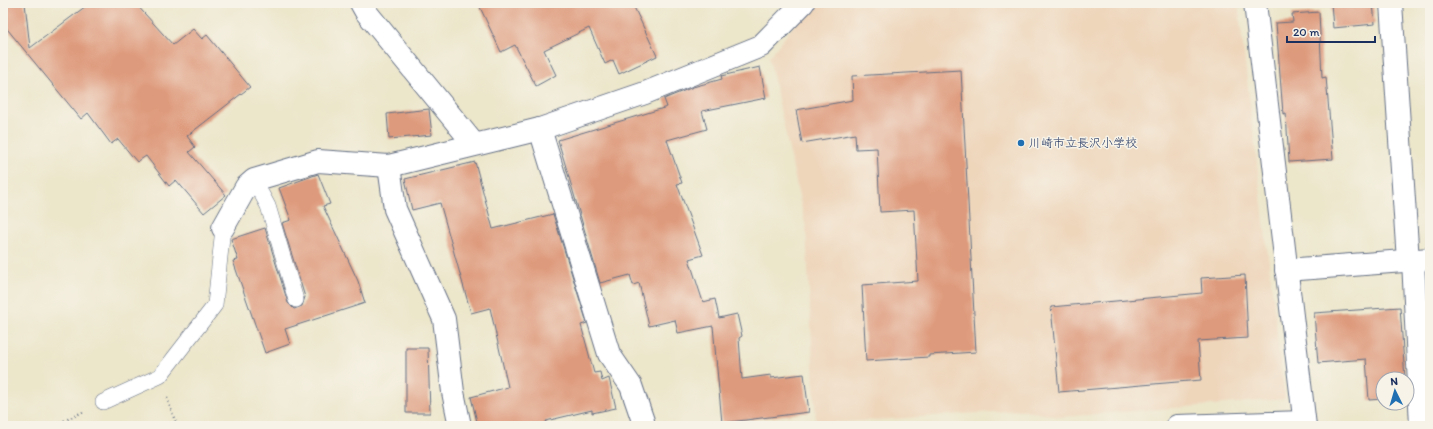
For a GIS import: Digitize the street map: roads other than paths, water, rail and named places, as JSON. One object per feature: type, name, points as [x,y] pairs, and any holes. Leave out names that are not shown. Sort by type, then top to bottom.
[{"type":"street","points":[[361,3],[366,12],[474,144]]},
{"type":"street","points":[[223,228],[246,187],[254,180],[318,161],[389,166],[540,129],[645,93],[761,46],[803,3]]},
{"type":"street","points":[[1177,426],[1304,424],[1255,3]]},
{"type":"street","points":[[1391,3],[1417,260],[1422,426]]},
{"type":"street","points":[[540,129],[609,354],[631,386],[643,421],[643,426]]},
{"type":"street","points":[[389,166],[395,209],[444,319],[453,392],[460,426]]},
{"type":"street","points":[[1286,270],[1417,260]]},
{"type":"lane","points":[[254,180],[268,206],[296,300]]},
{"type":"lane","points":[[104,402],[160,376],[215,305],[223,228]]},
{"type":"place","name":"川崎市立長沢小学校","points":[[1021,143]]}]
